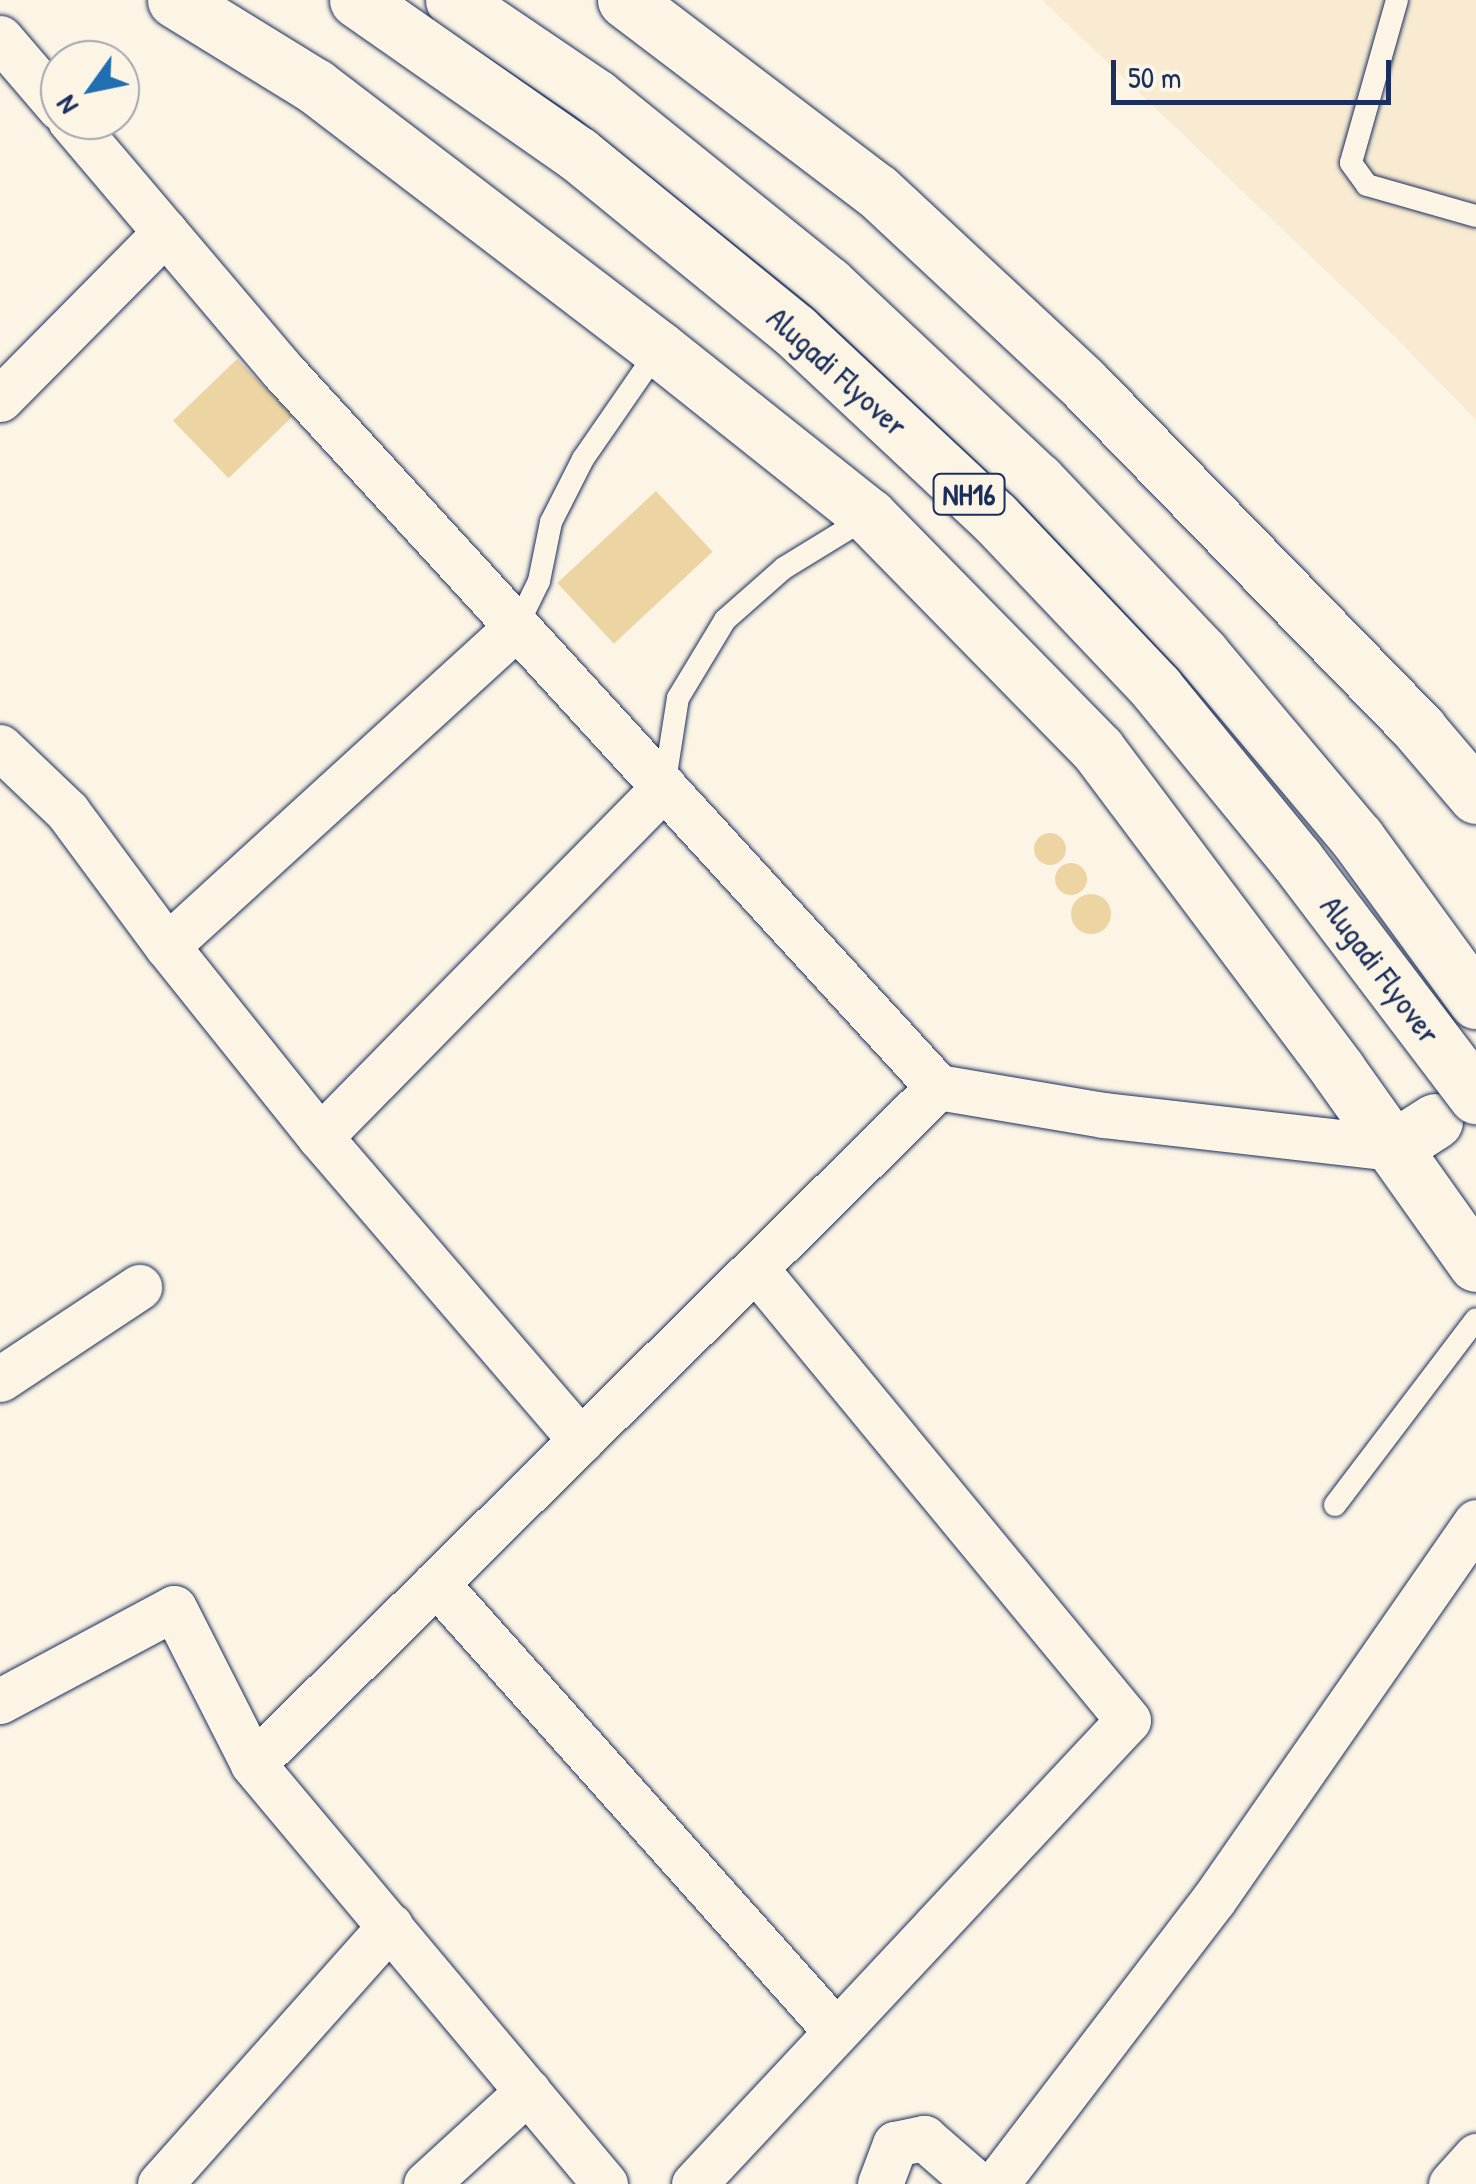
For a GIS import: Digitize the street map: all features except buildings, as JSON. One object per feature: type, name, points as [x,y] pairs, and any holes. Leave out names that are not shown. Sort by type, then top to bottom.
[{"type":"main road","points":[[175,0],[316,86],[659,348],[869,516],[1098,750],[1435,1122],[1476,1264]]},
{"type":"main road","name":"Alugadi Flyover","points":[[356,0],[578,154],[796,331],[994,516],[1156,688],[1296,859],[1435,1122]]},
{"type":"main road","name":"Alugadi Flyover","points":[[454,0],[596,97],[828,284],[1038,480],[1202,654],[1357,838],[1476,1000]]},
{"type":"main road","points":[[625,0],[877,191],[1082,382],[1418,728],[1476,796]]},
{"type":"street","points":[[0,38],[40,85]]},
{"type":"street","points":[[87,140],[282,370],[938,1087],[1103,1115],[1435,1122]]},
{"type":"street","points":[[0,399],[165,232]]},
{"type":"street","points":[[167,946],[517,626]]},
{"type":"street","points":[[0,747],[67,811],[167,946],[320,1136],[581,1440]]},
{"type":"street","points":[[320,1136],[664,787]]},
{"type":"street","points":[[254,1764],[938,1087]]},
{"type":"street","points":[[694,2184],[1128,1720],[755,1268]]},
{"type":"street","points":[[0,1379],[139,1287]]},
{"type":"street","points":[[996,2184],[1214,1899],[1476,1522]]},
{"type":"street","points":[[436,1583],[835,2030]]},
{"type":"street","points":[[0,1701],[174,1608],[254,1764],[605,2184]]},
{"type":"street","points":[[160,2184],[390,1926]]},
{"type":"street","points":[[426,2184],[528,2091]]},
{"type":"street","points":[[880,2184],[895,2144],[924,2138],[978,2184]]},
{"type":"street","points":[[1451,2184],[1476,2156]]},
{"type":"lane","points":[[1397,0],[1351,163],[1367,185],[1476,216]]},
{"type":"lane","points":[[517,626],[539,580],[551,522],[583,459],[659,348]]},
{"type":"lane","points":[[664,787],[678,698],[725,620],[784,568],[869,516]]},
{"type":"lane","points":[[1335,1505],[1476,1319]]},
{"type":"shaded area","points":[[1042,0],[1476,0],[1476,420],[1393,335]]}]
